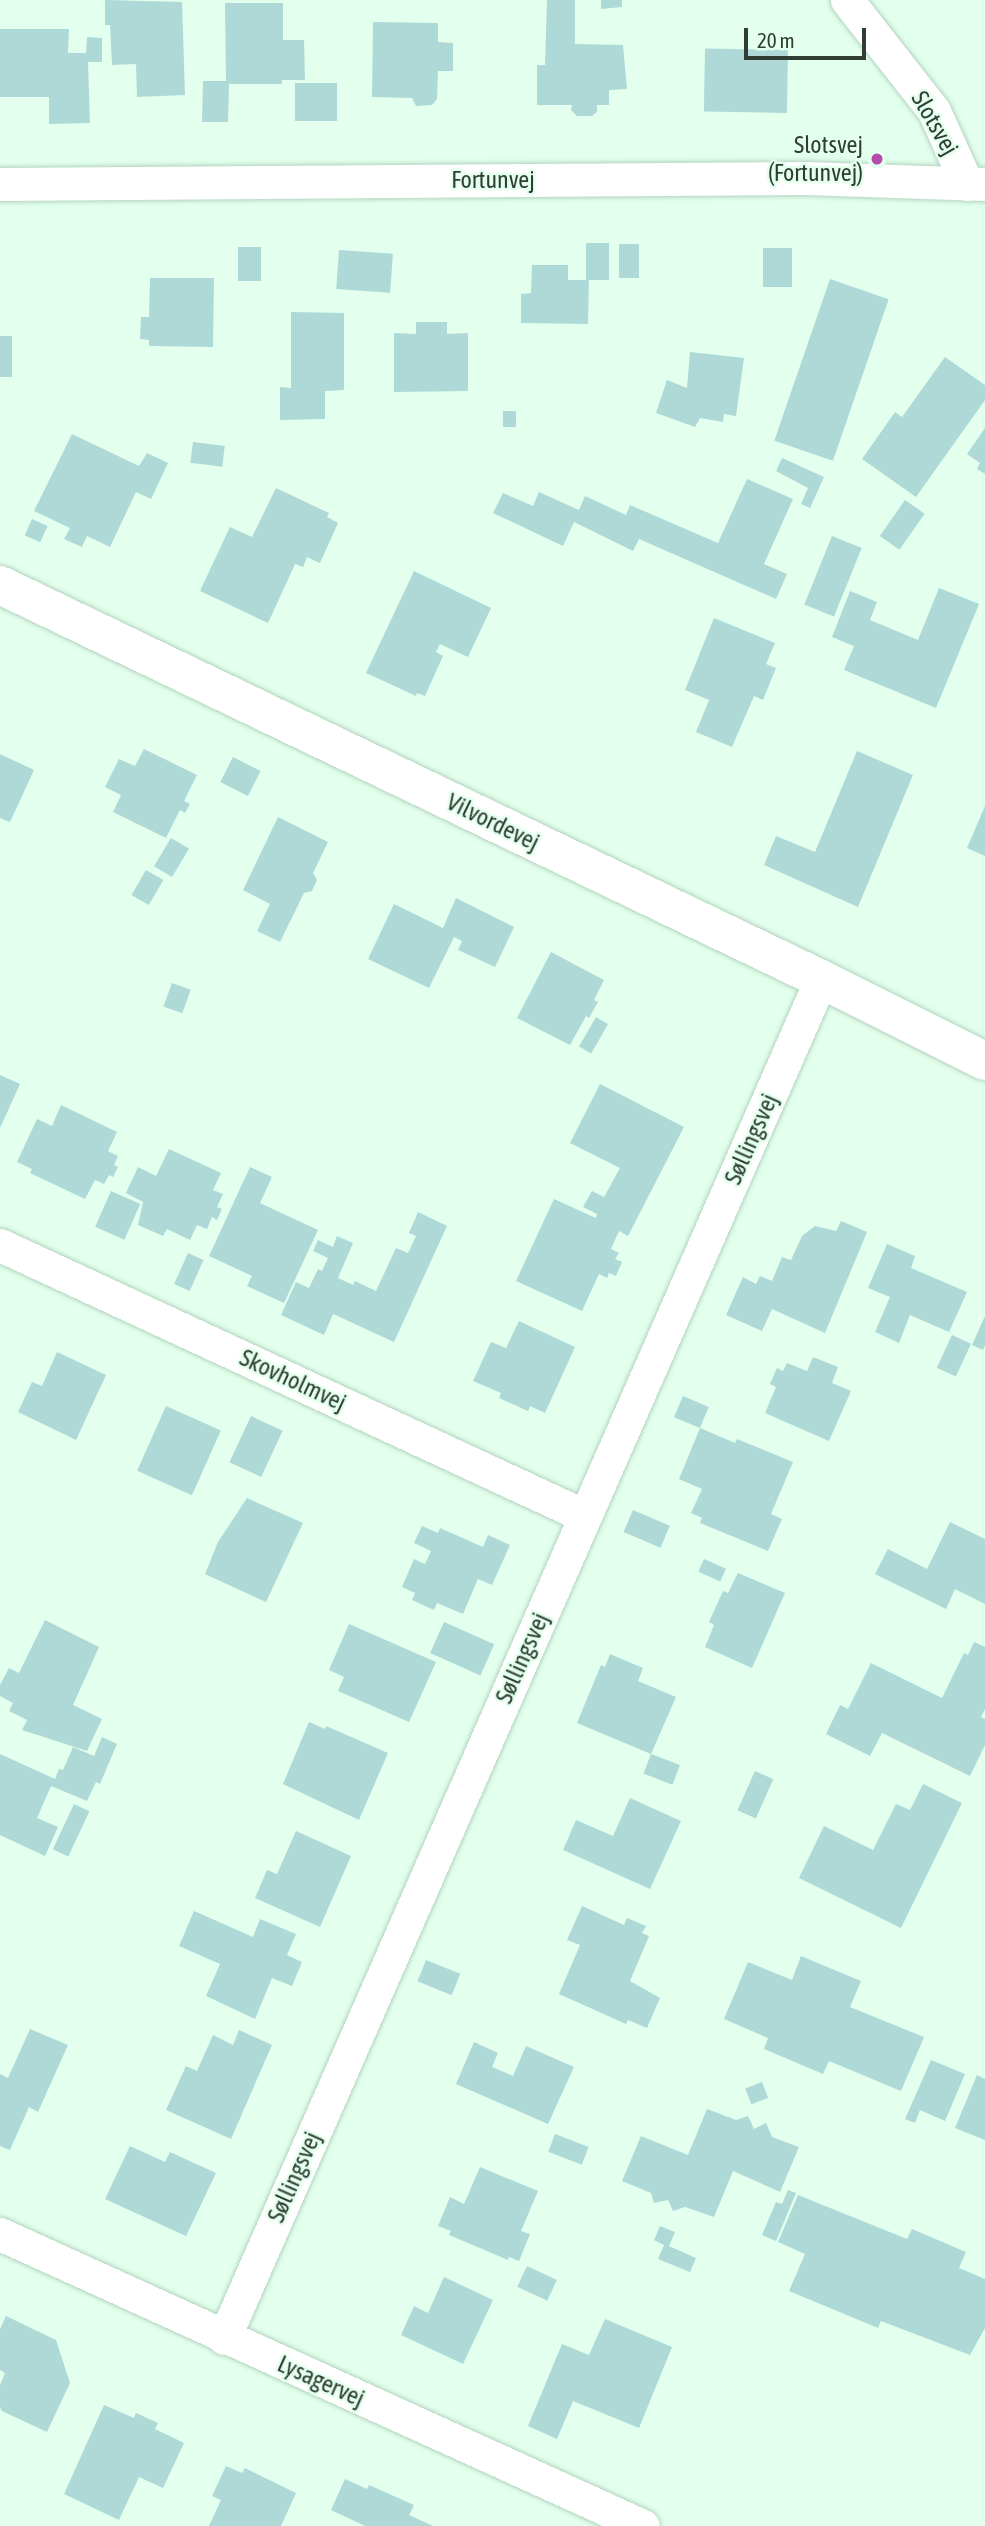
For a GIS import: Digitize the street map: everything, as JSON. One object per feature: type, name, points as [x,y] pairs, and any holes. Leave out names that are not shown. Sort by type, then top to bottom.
[{"type":"street","name":"Slotsvej","points":[[847,0],[933,111],[976,184]]},
{"type":"street","name":"Fortunvej","points":[[0,184],[805,178],[976,184]]},
{"type":"street","name":"Vilvordevej","points":[[0,585],[821,979],[985,1061]]},
{"type":"street","name":"Søllingsvej","points":[[224,2338],[821,979]]},
{"type":"street","name":"Skovholmvej","points":[[0,1245],[585,1516]]},
{"type":"street","name":"Lysagervej","points":[[0,2234],[643,2526]]},
{"type":"building","points":[[105,0],[182,2],[185,95],[137,97],[136,64],[112,65],[110,25],[105,25]]},
{"type":"building","points":[[547,0],[575,0],[575,44],[623,45],[627,89],[609,90],[609,105],[597,105],[597,112],[592,116],[577,116],[571,110],[572,105],[537,105],[537,65],[545,65]]},
{"type":"building","points":[[601,0],[622,0],[622,7],[601,9]]},
{"type":"building","points":[[225,3],[283,3],[283,40],[304,40],[305,80],[282,80],[282,84],[229,84],[228,122],[202,122],[203,81],[226,81]]},
{"type":"building","points":[[373,22],[438,23],[438,42],[453,43],[453,71],[438,71],[437,99],[432,105],[416,106],[412,98],[372,97]]},
{"type":"building","points":[[0,29],[69,29],[68,53],[86,53],[87,37],[102,38],[102,62],[88,62],[90,123],[49,124],[49,97],[0,97]]},
{"type":"building","points":[[705,49],[788,50],[787,113],[704,112]]},
{"type":"building","points":[[295,83],[337,83],[337,121],[295,121]]},
{"type":"building","points":[[586,243],[609,243],[609,280],[586,280]]},
{"type":"building","points":[[619,244],[639,244],[639,278],[619,278]]},
{"type":"building","points":[[238,247],[261,247],[261,281],[238,281]]},
{"type":"building","points":[[763,248],[792,248],[792,287],[763,287]]},
{"type":"building","points":[[339,250],[393,254],[390,293],[336,289]]},
{"type":"building","points":[[532,265],[568,265],[568,280],[589,280],[588,324],[521,323],[521,294],[531,293]]},
{"type":"building","points":[[150,278],[214,278],[213,347],[149,346],[149,340],[140,339],[141,317],[149,317]]},
{"type":"building","points":[[830,279],[889,299],[833,461],[774,441]]},
{"type":"building","points":[[291,312],[344,313],[344,390],[325,391],[325,419],[280,420],[280,387],[291,388]]},
{"type":"building","points":[[416,322],[447,322],[447,334],[468,333],[468,391],[394,392],[394,333],[416,334]]},
{"type":"building","points":[[0,336],[12,336],[12,377],[0,377]]},
{"type":"building","points":[[690,352],[744,358],[736,416],[724,414],[723,422],[700,418],[695,427],[656,413],[667,380],[687,388]]},
{"type":"building","points":[[945,357],[985,385],[985,400],[916,497],[862,459],[895,412],[902,417]]},
{"type":"building","points":[[503,411],[516,411],[516,427],[503,427]]},
{"type":"building","points":[[985,428],[985,474],[977,469],[980,463],[967,454]]},
{"type":"building","points":[[72,434],[139,466],[147,453],[168,463],[151,499],[136,492],[110,547],[87,536],[82,547],[64,539],[70,528],[34,511]]},
{"type":"building","points":[[193,442],[225,446],[222,467],[190,463]]},
{"type":"building","points":[[782,458],[824,477],[810,508],[801,504],[808,488],[776,471]]},
{"type":"building","points":[[747,479],[793,499],[764,564],[787,574],[776,599],[639,539],[633,551],[574,522],[563,546],[493,513],[503,493],[533,506],[539,492],[579,510],[585,496],[626,515],[630,505],[718,543]]},
{"type":"building","points":[[276,488],[329,513],[327,517],[338,523],[320,563],[307,557],[303,567],[295,564],[268,623],[200,591],[230,527],[252,537]]},
{"type":"building","points":[[905,500],[925,514],[899,550],[880,536]]},
{"type":"building","points":[[32,519],[48,526],[40,542],[25,535]]},
{"type":"building","points":[[832,536],[862,548],[834,617],[804,605]]},
{"type":"building","points":[[414,571],[491,608],[468,657],[440,644],[436,652],[443,656],[425,696],[417,693],[416,696],[366,673]]},
{"type":"building","points":[[939,588],[979,604],[936,708],[844,670],[854,646],[832,637],[850,591],[877,602],[870,620],[918,640]]},
{"type":"building","points":[[714,618],[775,643],[766,664],[776,668],[763,700],[754,696],[732,747],[696,732],[709,700],[685,690]]},
{"type":"building","points":[[144,749],[197,775],[184,801],[190,804],[185,813],[180,810],[166,838],[113,812],[121,795],[105,787],[119,759],[135,766]]},
{"type":"building","points":[[857,751],[913,775],[858,907],[764,865],[776,836],[815,852]]},
{"type":"building","points":[[0,754],[34,770],[10,822],[0,818]]},
{"type":"building","points":[[233,757],[261,771],[248,796],[220,782]]},
{"type":"building","points":[[985,806],[985,856],[967,848]]},
{"type":"building","points":[[278,817],[328,842],[313,873],[317,880],[312,891],[304,893],[280,942],[257,931],[270,904],[243,890]]},
{"type":"building","points":[[171,838],[189,849],[172,877],[154,866]]},
{"type":"building","points":[[146,870],[163,880],[149,905],[132,895]]},
{"type":"building","points":[[456,898],[514,927],[495,967],[458,950],[462,941],[454,937],[429,988],[368,959],[394,904],[443,928]]},
{"type":"building","points":[[551,952],[604,980],[594,1000],[598,1002],[589,1018],[586,1016],[570,1045],[517,1018]]},
{"type":"building","points":[[172,983],[191,990],[182,1013],[163,1006]]},
{"type":"building","points":[[596,1017],[608,1024],[591,1053],[579,1046]]},
{"type":"building","points":[[0,1075],[20,1084],[0,1128]]},
{"type":"building","points":[[600,1084],[684,1127],[628,1236],[619,1231],[611,1249],[619,1253],[615,1259],[622,1262],[616,1276],[609,1273],[607,1278],[599,1274],[582,1311],[516,1281],[554,1199],[596,1218],[597,1214],[583,1207],[592,1191],[604,1197],[620,1168],[570,1143]]},
{"type":"building","points":[[61,1105],[117,1132],[108,1151],[118,1156],[114,1165],[118,1167],[113,1177],[109,1175],[104,1184],[95,1180],[85,1199],[30,1173],[32,1169],[17,1162],[37,1119],[52,1126]]},
{"type":"building","points":[[169,1149],[221,1173],[213,1190],[223,1194],[217,1207],[222,1209],[217,1220],[212,1217],[207,1229],[197,1225],[190,1240],[167,1229],[163,1236],[138,1225],[143,1202],[126,1193],[138,1167],[156,1176]]},
{"type":"building","points":[[250,1167],[272,1177],[260,1203],[318,1230],[284,1303],[247,1286],[252,1276],[209,1256]]},
{"type":"building","points":[[111,1191],[140,1204],[124,1240],[95,1227]]},
{"type":"building","points":[[418,1212],[447,1226],[394,1342],[333,1314],[324,1335],[281,1315],[296,1282],[309,1288],[318,1269],[322,1271],[328,1258],[313,1251],[318,1240],[333,1247],[337,1236],[353,1243],[338,1278],[353,1285],[355,1281],[376,1291],[396,1248],[408,1253],[416,1236],[409,1233]]},
{"type":"building","points":[[841,1221],[867,1232],[825,1333],[772,1309],[762,1331],[726,1315],[743,1277],[756,1284],[760,1276],[772,1281],[782,1257],[791,1260],[802,1236],[815,1226],[836,1231]]},
{"type":"building","points":[[887,1244],[915,1256],[911,1268],[967,1292],[949,1332],[910,1315],[899,1343],[875,1332],[890,1297],[868,1288]]},
{"type":"building","points":[[188,1253],[204,1260],[190,1291],[174,1284]]},
{"type":"building","points":[[985,1316],[985,1345],[983,1350],[972,1345]]},
{"type":"building","points":[[519,1321],[575,1347],[545,1413],[530,1406],[528,1411],[499,1398],[501,1393],[473,1381],[491,1342],[506,1348]]},
{"type":"building","points":[[952,1335],[971,1344],[956,1377],[937,1368]]},
{"type":"building","points":[[57,1352],[106,1375],[76,1440],[18,1412],[32,1382],[42,1386]]},
{"type":"building","points":[[813,1357],[838,1367],[832,1383],[851,1391],[829,1441],[765,1413],[776,1387],[770,1384],[777,1368],[783,1371],[787,1363],[807,1371]]},
{"type":"building","points":[[683,1396],[709,1407],[700,1428],[674,1417]]},
{"type":"building","points":[[166,1406],[221,1430],[192,1495],[137,1471]]},
{"type":"building","points":[[251,1416],[283,1431],[261,1477],[229,1462]]},
{"type":"building","points":[[700,1428],[735,1443],[737,1439],[793,1462],[771,1514],[782,1519],[768,1551],[700,1523],[702,1518],[691,1513],[702,1489],[679,1479]]},
{"type":"building","points":[[247,1498],[303,1523],[266,1602],[205,1574],[218,1542]]},
{"type":"building","points":[[633,1510],[670,1526],[660,1548],[624,1532]]},
{"type":"building","points":[[950,1522],[985,1539],[985,1604],[955,1589],[946,1609],[875,1574],[888,1549],[927,1569]]},
{"type":"building","points":[[422,1526],[438,1533],[440,1528],[483,1547],[488,1535],[510,1545],[492,1585],[478,1579],[463,1614],[437,1603],[434,1610],[412,1600],[415,1593],[402,1587],[414,1559],[425,1564],[431,1551],[414,1543]]},
{"type":"building","points":[[704,1559],[726,1569],[720,1582],[698,1572]]},
{"type":"building","points":[[738,1573],[785,1593],[752,1668],[705,1647],[714,1625],[709,1622],[723,1591],[728,1593]]},
{"type":"building","points":[[45,1620],[99,1647],[73,1705],[102,1719],[87,1751],[22,1730],[27,1720],[9,1711],[13,1703],[0,1696],[0,1685],[9,1668],[19,1673]]},
{"type":"building","points":[[444,1622],[494,1644],[480,1675],[430,1653]]},
{"type":"building","points":[[349,1624],[436,1662],[409,1722],[338,1691],[344,1677],[329,1670]]},
{"type":"building","points":[[974,1642],[985,1647],[985,1709],[981,1717],[985,1719],[985,1745],[970,1776],[882,1733],[870,1756],[826,1734],[840,1705],[848,1709],[871,1663],[942,1698],[964,1653],[968,1655]]},
{"type":"building","points":[[610,1654],[643,1668],[638,1681],[676,1697],[651,1754],[577,1723],[601,1665],[605,1667]]},
{"type":"building","points":[[309,1722],[325,1729],[326,1726],[388,1753],[359,1820],[283,1784]]},
{"type":"building","points":[[102,1737],[117,1744],[100,1784],[96,1782],[87,1801],[51,1786],[37,1818],[58,1827],[45,1856],[0,1835],[0,1754],[55,1779],[59,1769],[63,1770],[73,1747],[94,1756]]},
{"type":"building","points":[[651,1754],[680,1765],[672,1785],[643,1774]]},
{"type":"building","points":[[755,1771],[773,1779],[756,1818],[738,1810]]},
{"type":"building","points":[[923,1784],[962,1803],[901,1928],[799,1878],[824,1826],[873,1850],[896,1804],[910,1810]]},
{"type":"building","points":[[630,1798],[681,1821],[650,1889],[563,1850],[576,1820],[613,1836]]},
{"type":"building","points":[[74,1804],[89,1811],[68,1856],[53,1849]]},
{"type":"building","points":[[296,1831],[351,1856],[320,1927],[255,1898],[267,1870],[277,1874]]},
{"type":"building","points":[[582,1906],[624,1925],[627,1918],[646,1926],[642,1933],[649,1936],[630,1981],[660,1998],[647,2028],[628,2020],[626,2024],[559,1994],[580,1945],[567,1940]]},
{"type":"building","points":[[194,1911],[253,1937],[260,1919],[296,1934],[287,1955],[302,1962],[292,1986],[272,1978],[255,2019],[206,1996],[220,1964],[179,1946]]},
{"type":"building","points":[[801,1956],[861,1981],[850,2007],[924,2037],[901,2091],[829,2061],[823,2074],[764,2049],[768,2038],[724,2019],[748,1962],[792,1980]]},
{"type":"building","points":[[426,1960],[460,1974],[452,1995],[417,1981]]},
{"type":"building","points":[[30,2029],[68,2045],[38,2112],[29,2107],[10,2150],[0,2146],[0,2074],[8,2078]]},
{"type":"building","points":[[239,2030],[272,2045],[231,2139],[166,2110],[186,2066],[197,2071],[213,2035],[233,2045]]},
{"type":"building","points":[[474,2042],[498,2053],[492,2067],[513,2076],[526,2046],[574,2067],[548,2124],[456,2084]]},
{"type":"building","points":[[931,2060],[965,2074],[945,2121],[920,2110],[915,2123],[905,2119]]},
{"type":"building","points":[[977,2075],[985,2079],[985,2140],[955,2128]]},
{"type":"building","points":[[762,2082],[768,2098],[751,2104],[745,2088]]},
{"type":"building","points":[[707,2109],[736,2120],[748,2116],[754,2129],[766,2123],[772,2137],[799,2147],[780,2192],[733,2171],[714,2217],[685,2207],[673,2211],[668,2200],[654,2203],[651,2193],[622,2181],[641,2136],[688,2155]]},
{"type":"building","points":[[555,2134],[589,2147],[582,2165],[548,2152]]},
{"type":"building","points":[[130,2146],[165,2162],[170,2152],[216,2173],[186,2236],[105,2199]]},
{"type":"building","points":[[480,2167],[538,2191],[521,2231],[530,2234],[519,2261],[509,2257],[508,2260],[449,2235],[451,2231],[438,2226],[450,2197],[464,2204]]},
{"type":"building","points":[[788,2190],[796,2193],[776,2241],[762,2235],[776,2202],[782,2204]]},
{"type":"building","points":[[798,2195],[907,2239],[912,2229],[966,2252],[959,2268],[985,2279],[985,2328],[970,2355],[881,2321],[878,2328],[789,2291],[805,2254],[778,2242]]},
{"type":"building","points":[[660,2226],[675,2232],[669,2246],[696,2258],[690,2272],[658,2259],[664,2245],[654,2240]]},
{"type":"building","points":[[527,2266],[557,2280],[547,2301],[517,2287]]},
{"type":"building","points":[[444,2277],[493,2300],[463,2364],[401,2335],[414,2306],[428,2313]]},
{"type":"building","points":[[6,2316],[56,2340],[70,2383],[47,2432],[2,2411],[0,2407],[0,2385],[5,2373],[0,2370],[0,2329]]},
{"type":"building","points":[[605,2319],[672,2347],[639,2428],[573,2401],[557,2439],[528,2426],[562,2344],[589,2355]]},
{"type":"building","points":[[104,2405],[134,2418],[136,2413],[158,2423],[155,2429],[184,2443],[163,2488],[139,2477],[119,2520],[64,2494]]},
{"type":"building","points":[[226,2466],[242,2473],[245,2468],[296,2493],[281,2526],[209,2526],[221,2500],[212,2496]]},
{"type":"building","points":[[345,2479],[367,2489],[369,2485],[414,2505],[409,2515],[433,2526],[365,2526],[331,2510]]},
{"type":"place","name":"Slotsvej (Fortunvej)","points":[[877,159]]}]
